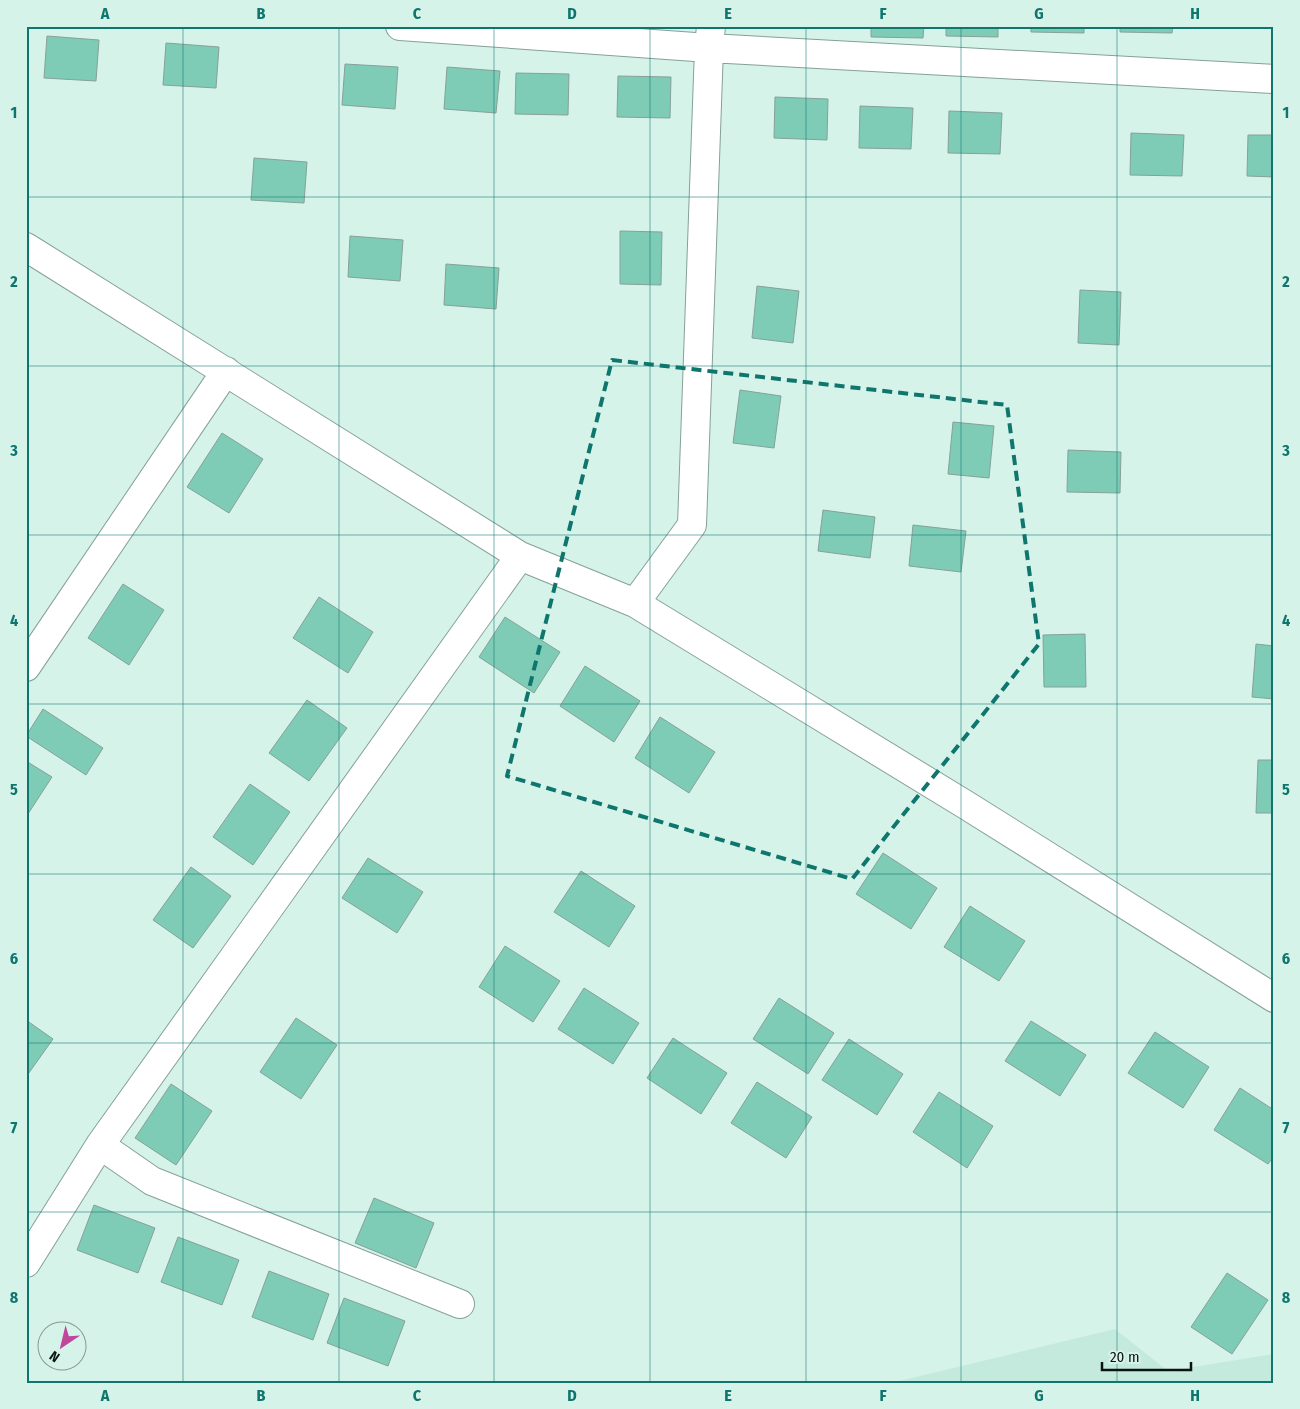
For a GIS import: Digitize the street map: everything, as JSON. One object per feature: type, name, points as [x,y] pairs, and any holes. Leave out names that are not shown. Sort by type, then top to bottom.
[{"type":"street","points":[[400,26],[710,37],[1274,79]]},
{"type":"street","points":[[635,602],[692,525],[710,37]]},
{"type":"street","points":[[26,247],[520,556],[635,602],[966,805],[1274,998]]},
{"type":"street","points":[[26,667],[226,371]]},
{"type":"street","points":[[26,1263],[100,1146],[520,556]]},
{"type":"street","points":[[100,1146],[152,1181],[460,1304]]},
{"type":"highlighted area","points":[[612,360],[1007,405],[1039,644],[852,879],[507,776]]},
{"type":"shaded area","points":[[1115,1329],[1168,1371],[1274,1354],[1274,1383],[891,1383]]},
{"type":"building","points":[[871,26],[924,26],[923,38],[871,37]]},
{"type":"building","points":[[946,26],[998,26],[998,37],[946,36]]},
{"type":"building","points":[[1031,26],[1084,26],[1084,33],[1031,32]]},
{"type":"building","points":[[1120,26],[1173,26],[1172,33],[1120,32]]},
{"type":"building","points":[[47,36],[99,40],[96,81],[44,78]]},
{"type":"building","points":[[166,43],[219,47],[216,88],[163,85]]},
{"type":"building","points":[[345,64],[398,67],[395,109],[342,105]]},
{"type":"building","points":[[447,67],[500,71],[496,113],[444,109]]},
{"type":"building","points":[[516,73],[569,74],[568,115],[515,114]]},
{"type":"building","points":[[618,76],[671,77],[670,118],[617,117]]},
{"type":"building","points":[[775,97],[828,99],[827,140],[774,138]]},
{"type":"building","points":[[860,106],[913,108],[911,149],[859,148]]},
{"type":"building","points":[[949,111],[1002,113],[1000,154],[948,153]]},
{"type":"building","points":[[1131,133],[1184,135],[1182,176],[1130,175]]},
{"type":"building","points":[[1248,135],[1274,135],[1274,177],[1247,176]]},
{"type":"building","points":[[254,158],[307,162],[304,203],[251,200]]},
{"type":"building","points":[[620,231],[662,232],[661,285],[620,284]]},
{"type":"building","points":[[350,236],[403,240],[400,281],[348,277]]},
{"type":"building","points":[[446,264],[499,268],[496,309],[444,305]]},
{"type":"building","points":[[757,286],[799,291],[793,343],[752,338]]},
{"type":"building","points":[[1080,290],[1121,292],[1119,345],[1078,343]]},
{"type":"building","points":[[740,390],[781,396],[774,448],[733,443]]},
{"type":"building","points":[[953,422],[994,426],[989,478],[948,474]]},
{"type":"building","points":[[222,433],[263,459],[229,513],[187,487]]},
{"type":"building","points":[[1068,450],[1121,452],[1120,493],[1067,492]]},
{"type":"building","points":[[823,510],[875,517],[870,558],[818,551]]},
{"type":"building","points":[[913,525],[966,531],[961,572],[909,566]]},
{"type":"building","points":[[123,584],[164,610],[129,665],[88,638]]},
{"type":"building","points":[[319,597],[373,632],[348,673],[293,638]]},
{"type":"building","points":[[505,617],[560,652],[534,693],[479,657]]},
{"type":"building","points":[[1085,634],[1086,687],[1044,687],[1043,635]]},
{"type":"building","points":[[1256,644],[1274,646],[1274,699],[1252,697]]},
{"type":"building","points":[[585,666],[640,701],[614,742],[560,706]]},
{"type":"building","points":[[307,700],[347,728],[309,781],[269,753]]},
{"type":"building","points":[[43,709],[103,748],[86,775],[26,736]]},
{"type":"building","points":[[660,717],[715,752],[689,793],[635,758]]},
{"type":"building","points":[[1258,760],[1274,760],[1274,813],[1256,813]]},
{"type":"building","points":[[26,761],[52,777],[26,817]]},
{"type":"building","points":[[250,784],[290,812],[253,865],[213,837]]},
{"type":"building","points":[[883,853],[937,888],[911,929],[856,894]]},
{"type":"building","points":[[368,858],[423,892],[397,933],[342,898]]},
{"type":"building","points":[[191,867],[231,896],[193,948],[153,920]]},
{"type":"building","points":[[581,871],[635,906],[609,947],[554,912]]},
{"type":"building","points":[[970,906],[1025,941],[999,981],[944,947]]},
{"type":"building","points":[[505,946],[560,981],[533,1022],[479,987]]},
{"type":"building","points":[[584,988],[639,1023],[613,1064],[558,1029]]},
{"type":"building","points":[[779,998],[834,1033],[808,1074],[753,1039]]},
{"type":"building","points":[[296,1018],[337,1045],[301,1099],[260,1072]]},
{"type":"building","points":[[26,1020],[53,1039],[26,1077]]},
{"type":"building","points":[[1031,1021],[1086,1055],[1060,1096],[1005,1061]]},
{"type":"building","points":[[1155,1032],[1209,1067],[1183,1108],[1128,1073]]},
{"type":"building","points":[[673,1038],[727,1073],[701,1114],[647,1078]]},
{"type":"building","points":[[849,1039],[903,1074],[877,1115],[822,1080]]},
{"type":"building","points":[[757,1082],[812,1117],[786,1158],[731,1123]]},
{"type":"building","points":[[171,1084],[212,1111],[176,1165],[135,1138]]},
{"type":"building","points":[[1240,1088],[1274,1110],[1274,1156],[1268,1164],[1214,1130]]},
{"type":"building","points":[[939,1092],[993,1126],[967,1168],[913,1132]]},
{"type":"building","points":[[374,1198],[434,1223],[416,1268],[355,1243]]},
{"type":"building","points":[[94,1205],[155,1228],[138,1273],[77,1250]]},
{"type":"building","points":[[178,1237],[239,1260],[222,1305],[161,1282]]},
{"type":"building","points":[[269,1271],[329,1294],[313,1340],[252,1317]]},
{"type":"building","points":[[1227,1273],[1268,1300],[1232,1354],[1191,1327]]},
{"type":"building","points":[[344,1298],[405,1321],[388,1366],[327,1343]]}]
